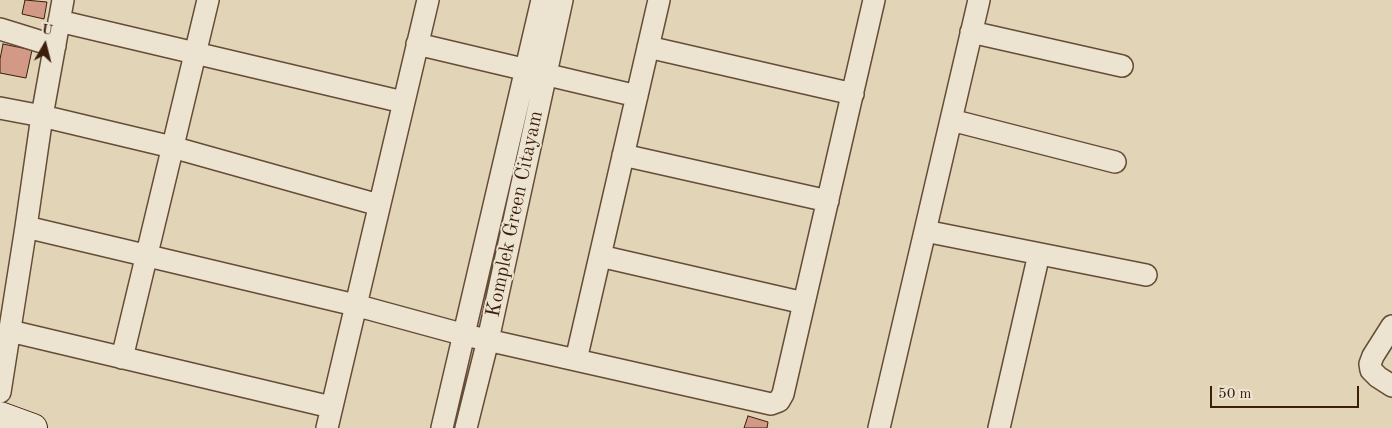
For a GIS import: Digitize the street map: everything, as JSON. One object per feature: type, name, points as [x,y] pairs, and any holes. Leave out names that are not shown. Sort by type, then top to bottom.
[{"type":"street","points":[[0,392],[42,116],[63,0]]},
{"type":"street","points":[[122,358],[208,0]]},
{"type":"street","points":[[327,428],[428,0]]},
{"type":"street","points":[[442,428],[465,335],[536,72],[542,0]]},
{"type":"street","name":"Komplek Green Citayam","points":[[466,428],[488,340],[536,72],[562,0]]},
{"type":"street","points":[[576,360],[659,0]]},
{"type":"street","points":[[26,228],[355,305],[465,335],[771,404],[779,401],[783,394],[874,0]]},
{"type":"street","points":[[879,428],[979,0]]},
{"type":"street","points":[[59,21],[404,102]]},
{"type":"street","points":[[0,29],[56,46]]},
{"type":"street","points":[[971,32],[1122,66]]},
{"type":"street","points":[[417,44],[637,96]]},
{"type":"street","points":[[648,47],[852,94]]},
{"type":"street","points":[[0,108],[172,147],[379,205]]},
{"type":"street","points":[[951,120],[1114,162]]},
{"type":"street","points":[[624,155],[828,201]]},
{"type":"street","points":[[925,231],[1146,275]]},
{"type":"street","points":[[999,428],[1039,254]]},
{"type":"street","points":[[600,256],[804,303]]},
{"type":"street","points":[[1392,326],[1370,364],[1371,370],[1392,386]]},
{"type":"street","points":[[10,331],[331,407]]},
{"type":"street","points":[[0,416],[32,428]]},
{"type":"building","points":[[25,0],[47,2],[44,19],[22,14]]},
{"type":"building","points":[[3,44],[32,50],[26,78],[0,73]]},
{"type":"building","points":[[748,416],[768,422],[767,428],[744,428]]}]
